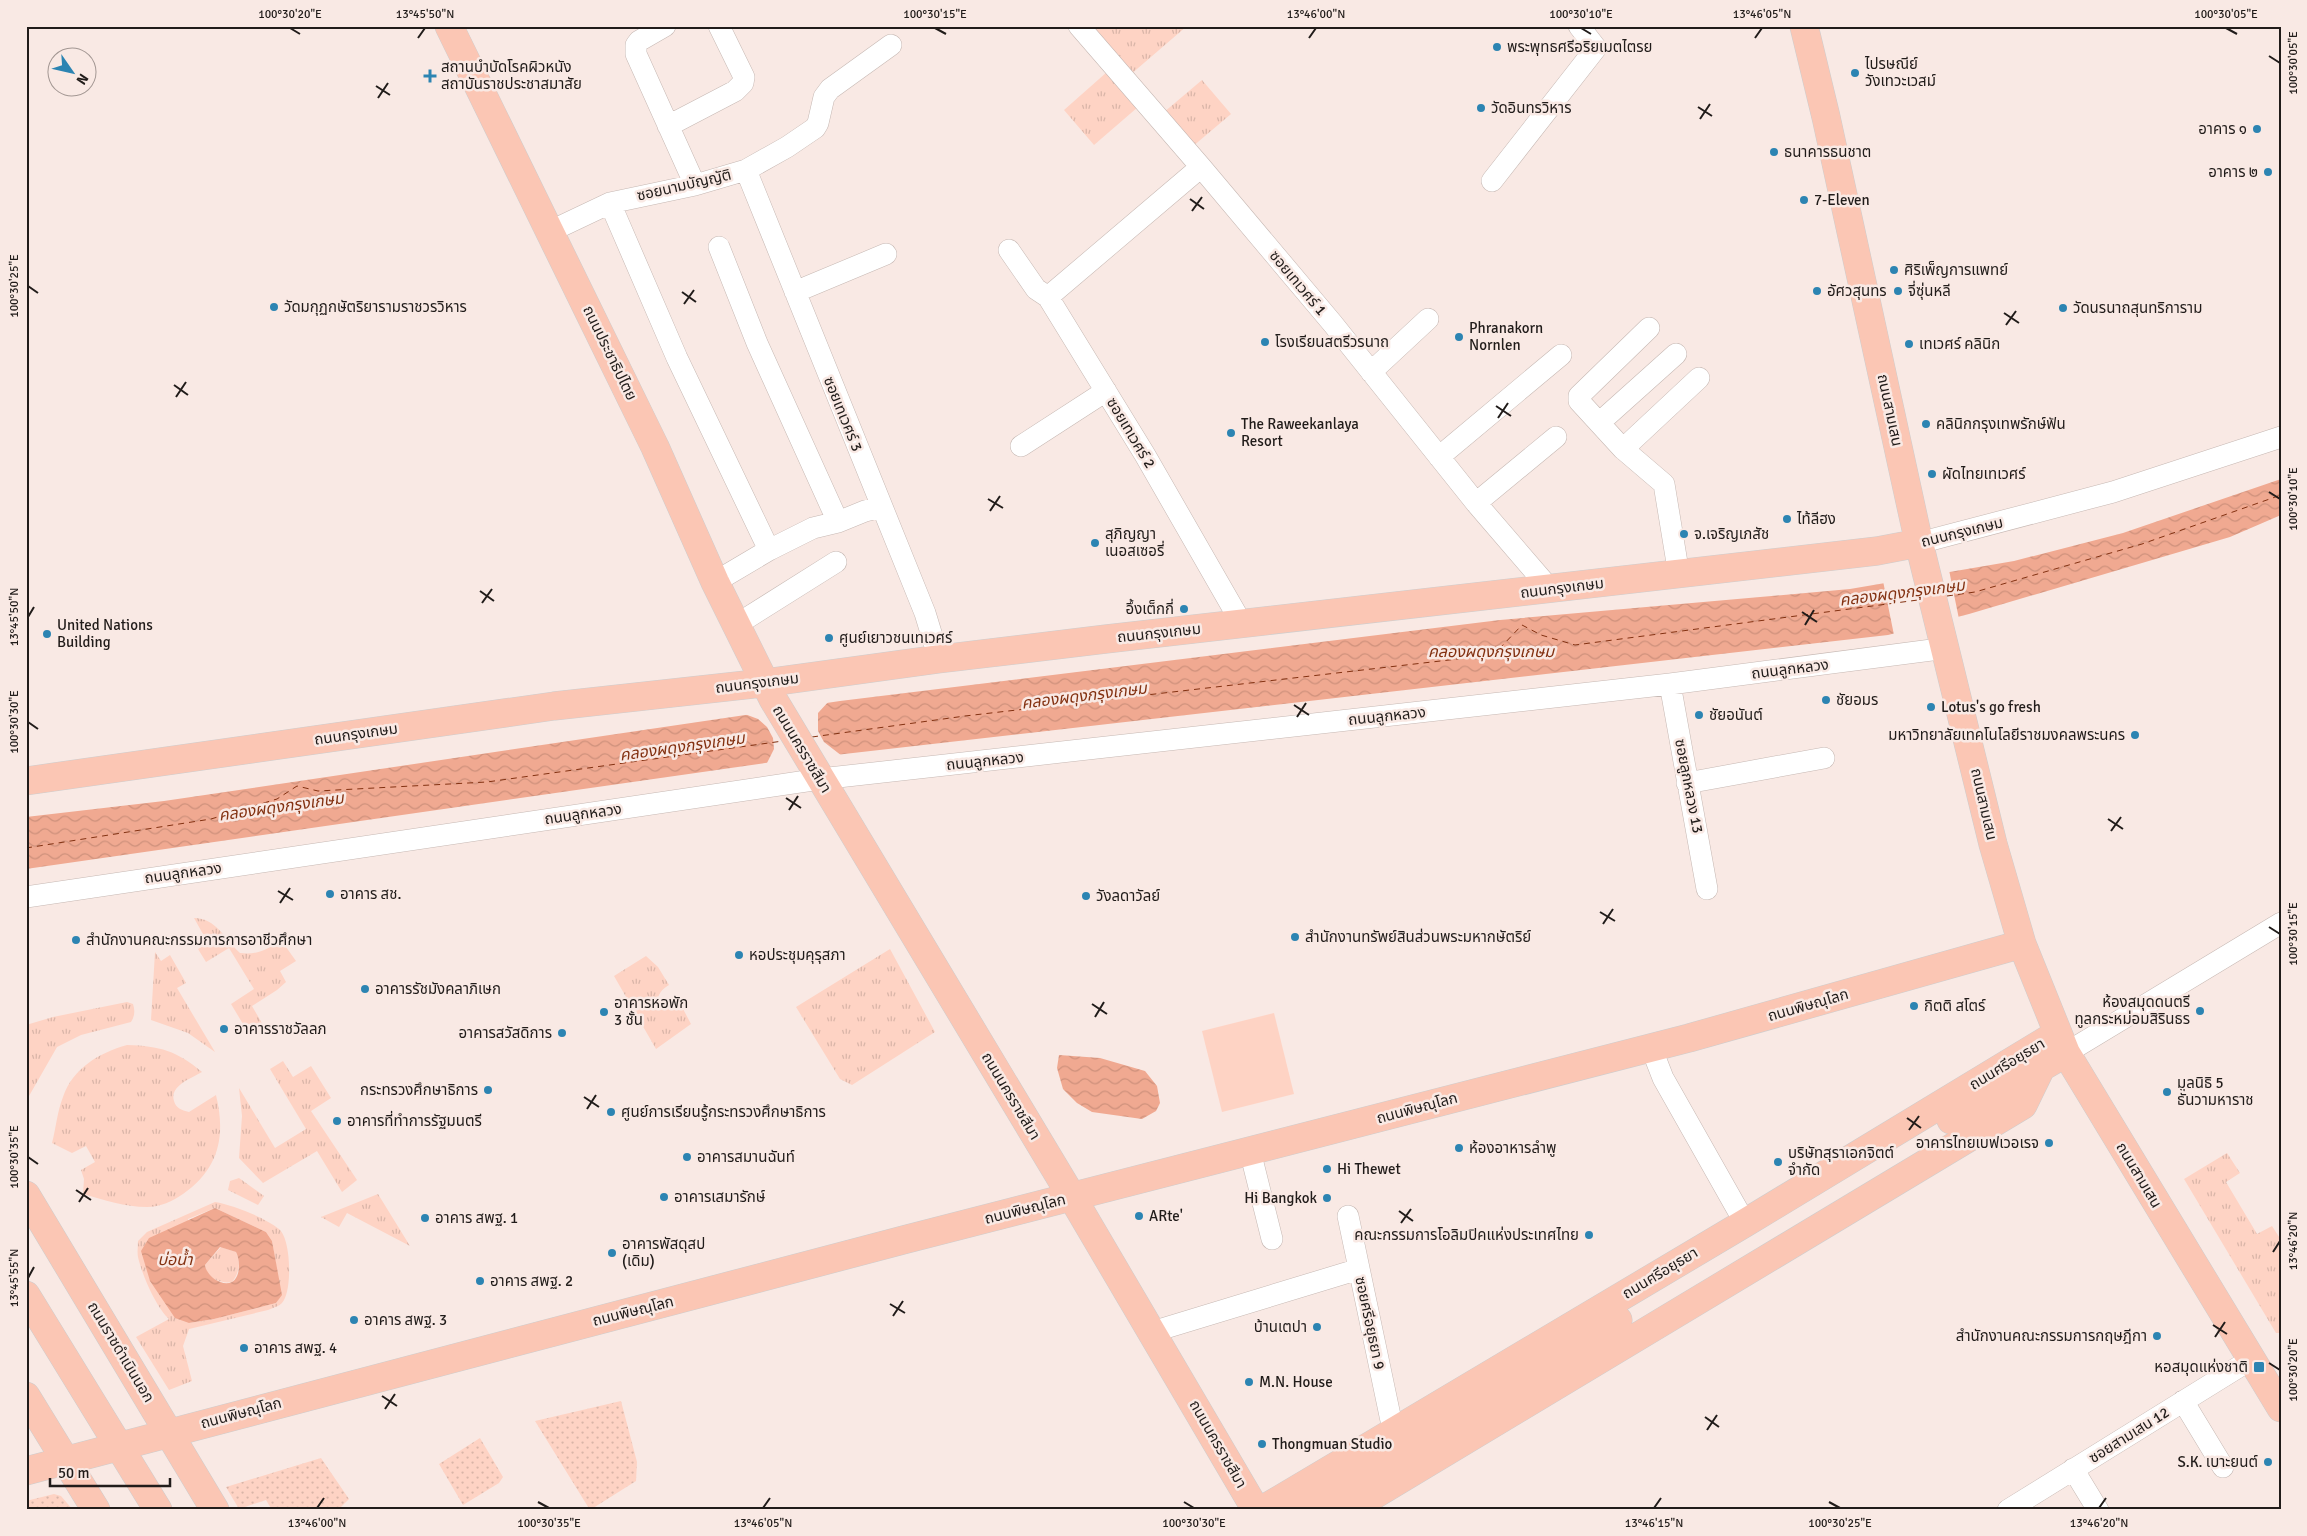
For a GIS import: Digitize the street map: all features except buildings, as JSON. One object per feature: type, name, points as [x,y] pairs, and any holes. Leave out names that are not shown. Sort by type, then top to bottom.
[{"type":"main road","name":"ถนนประชาธิปไตย","points":[[449,26],[655,446],[736,625],[769,691]]},
{"type":"main road","name":"ถนนสามเสน","points":[[1804,26],[1826,117],[1922,551],[1993,844],[2022,944],[2062,1043],[2250,1360],[2281,1408]]},
{"type":"main road","name":"ถนนกรุงเกษม","points":[[26,781],[554,706],[769,691],[939,658],[1877,551],[1922,551]]},
{"type":"main road","name":"ถนนนครราชสีมา","points":[[769,691],[1072,1197],[1256,1510]]},
{"type":"main road","name":"ถนนพิษณุโลก","points":[[26,1471],[169,1432],[1765,1017],[2022,944]]},
{"type":"main road","name":"ถนนศรีอยุธยา","points":[[1305,1510],[1614,1324],[1726,1268],[1797,1226],[2023,1105],[2041,1068],[2062,1043]]},
{"type":"main road","name":"ถนนศรีอยุธยา","points":[[1262,1510],[1403,1450],[1614,1324],[1745,1223],[1815,1191],[2062,1043]]},
{"type":"main road","name":"ถนนศรีอยุธยา","points":[[1903,1137],[2041,1068]]},
{"type":"main road","name":"ถนนศรีอยุธยา","points":[[1797,1226],[1815,1191]]},
{"type":"main road","name":"ถนนราชดำเนินนอก","points":[[26,1196],[215,1510]]},
{"type":"main road","points":[[26,1295],[158,1510]]},
{"type":"main road","points":[[26,1396],[96,1510]]},
{"type":"main road","name":"ถนนศรีอยุธยา","points":[[1349,1510],[1403,1450]]},
{"type":"street","points":[[665,26],[639,41],[636,48],[695,186]]},
{"type":"street","points":[[668,126],[735,91],[743,83],[744,77],[718,26]]},
{"type":"street","name":"ซอยเทเวศร์ 1","points":[[1079,26],[1201,167],[1371,372],[1476,503],[1550,589]]},
{"type":"street","points":[[1492,181],[1596,48],[1579,26]]},
{"type":"street","name":"ซอยนามบัญญัติ","points":[[551,231],[610,203],[695,186],[746,170],[787,147],[815,128],[824,97],[830,89],[891,45]]},
{"type":"street","points":[[1048,297],[1201,167]]},
{"type":"street","name":"ซอยเทเวศร์ 3","points":[[746,170],[925,613],[939,658]]},
{"type":"street","points":[[610,203],[674,349],[769,550]]},
{"type":"street","points":[[719,247],[757,343],[838,522]]},
{"type":"street","name":"ซอยเทเวศร์ 2","points":[[1009,250],[1036,289],[1048,297],[1106,391],[1242,624]]},
{"type":"street","points":[[795,292],[886,254]]},
{"type":"street","points":[[1371,372],[1428,319]]},
{"type":"street","points":[[1649,328],[1579,396],[1579,401],[1623,449],[1664,484],[1679,575]]},
{"type":"street","points":[[1599,423],[1676,354]]},
{"type":"street","points":[[1439,457],[1561,355]]},
{"type":"street","points":[[1623,449],[1700,378]]},
{"type":"street","points":[[1021,446],[1106,391]]},
{"type":"street","points":[[1476,503],[1556,437]]},
{"type":"street","name":"ถนนกรุงเกษม","points":[[1922,551],[2113,492],[2281,437]]},
{"type":"street","points":[[716,582],[769,550],[813,528],[838,522],[865,511],[881,508]]},
{"type":"street","points":[[736,625],[836,562]]},
{"type":"street","name":"ถนนลูกหลวง","points":[[26,897],[815,770],[1670,684],[1945,640]]},
{"type":"street","name":"ซอยลูกหลวง 13","points":[[1670,684],[1686,783],[1697,826],[1707,889]]},
{"type":"street","points":[[1686,783],[1824,758]]},
{"type":"street","name":"ถนนศรีอยุธยา","points":[[2062,1043],[2281,923]]},
{"type":"street","points":[[1651,1046],[1664,1078],[1698,1142],[1745,1223]]},
{"type":"street","points":[[1250,1151],[1272,1239]]},
{"type":"street","name":"ซอยศรีอยุธยา 9","points":[[1348,1216],[1403,1450]]},
{"type":"street","points":[[1152,1332],[1359,1269]]},
{"type":"street","name":"ซอยสามเสน 12","points":[[2018,1507],[2073,1470],[2250,1360]]},
{"type":"street","points":[[2183,1401],[2223,1467]]},
{"type":"street","points":[[2073,1470],[2098,1510]]},
{"type":"green space","points":[[1088,26],[1187,26],[1130,75]]},
{"type":"green space","points":[[1107,72],[1138,107],[1094,145],[1064,110]]},
{"type":"green space","points":[[1202,80],[1231,114],[1192,147],[1163,113]]},
{"type":"green space","points":[[194,918],[202,919],[214,925],[240,953],[262,951],[281,940],[296,961],[280,971],[286,982],[252,1006],[263,1025],[249,1034],[231,1004],[254,989],[229,948],[206,962],[198,949],[208,943]]},
{"type":"green space","points":[[890,949],[935,1032],[852,1085],[840,1079],[796,1007]]},
{"type":"green space","points":[[155,952],[161,961],[170,955],[186,983],[177,988],[215,1052],[188,1033],[151,1020]]},
{"type":"green space","points":[[646,956],[658,967],[669,985],[659,995],[659,1004],[662,1008],[667,1009],[681,1005],[691,1024],[656,1049],[614,976]]},
{"type":"green space","points":[[127,1002],[134,1006],[134,1015],[131,1022],[81,1035],[57,1047],[29,1096],[26,1096],[26,1025],[53,1017]]},
{"type":"green space","points":[[1274,1013],[1294,1094],[1222,1112],[1202,1031]]},
{"type":"green space","points":[[127,1045],[159,1048],[176,1054],[193,1065],[202,1072],[178,1087],[173,1096],[176,1105],[189,1112],[216,1095],[219,1110],[220,1124],[217,1150],[205,1174],[183,1194],[157,1206],[131,1206],[83,1194],[84,1179],[81,1170],[95,1162],[86,1146],[72,1153],[52,1143],[61,1103],[67,1087],[73,1078],[97,1057]]},
{"type":"green space","points":[[283,1061],[293,1077],[311,1066],[331,1098],[311,1111],[357,1180],[342,1192],[317,1151],[263,1183],[239,1158],[242,1116],[239,1088],[275,1148],[306,1129],[270,1069]]},
{"type":"green space","points":[[2227,1153],[2240,1173],[2226,1182],[2257,1234],[2272,1226],[2281,1240],[2281,1318],[2279,1320],[2281,1333],[2276,1333],[2184,1179]]},
{"type":"green space","points":[[239,1178],[264,1196],[258,1205],[228,1190],[230,1181]]},
{"type":"green space","points":[[378,1194],[410,1246],[347,1213],[339,1227],[321,1217]]},
{"type":"green space","points":[[215,1202],[248,1212],[279,1229],[283,1234],[288,1252],[288,1284],[283,1302],[268,1310],[189,1329],[183,1346],[192,1381],[169,1390],[136,1337],[169,1319],[159,1307],[150,1290],[138,1257],[138,1241],[147,1232]],"holes":[[[215,1208],[266,1232],[272,1241],[281,1295],[276,1303],[214,1319],[189,1323],[188,1219]]]},
{"type":"green space","points":[[221,1247],[236,1252],[238,1256],[238,1268],[232,1282],[219,1281],[211,1277],[206,1270],[205,1265]]},
{"type":"green space","points":[[621,1401],[637,1462],[636,1481],[590,1510],[535,1421]]},
{"type":"green space","points":[[480,1438],[503,1477],[499,1483],[463,1505],[439,1464]]},
{"type":"green space","points":[[321,1458],[349,1499],[341,1507],[331,1510],[272,1510],[266,1500],[239,1509],[226,1487]]},
{"type":"green space","points":[[54,1494],[61,1496],[73,1510],[26,1510],[26,1501]]},
{"type":"water","name":"คลองผดุงกรุงเกษม","points":[[2281,479],[2281,515],[2230,537],[1969,614],[1888,635],[765,763],[26,869],[26,817],[164,801],[840,701],[1500,620],[1850,589],[2014,561],[2123,533]]},
{"type":"water","points":[[1059,1055],[1100,1058],[1145,1071],[1157,1086],[1160,1103],[1156,1111],[1142,1119],[1092,1112],[1077,1103],[1063,1089],[1057,1068]]},
{"type":"water","name":"บ่อน้ำ","points":[[215,1208],[266,1232],[272,1241],[282,1295],[276,1303],[214,1319],[189,1323],[175,1318],[150,1281],[141,1251],[149,1238]],"holes":[[[220,1247],[236,1252],[239,1268],[235,1280],[223,1283],[208,1273],[205,1265]]]},
{"type":"pier","points":[[1949,570],[1959,619],[1894,635],[1883,581]]},
{"type":"pier","points":[[830,700],[818,713],[818,731],[824,742],[842,756],[766,765],[774,749],[773,738],[767,727],[758,719],[742,713]]},
{"type":"ferry route","points":[[1947,596],[1975,592],[2142,544],[2281,495]]},
{"type":"ferry route","points":[[812,737],[965,716],[1475,657],[1501,647],[1522,625],[1541,635],[1575,645],[1918,600]]},
{"type":"ferry route","points":[[26,848],[211,819],[277,799],[297,786],[318,791],[487,782],[783,741]]},
{"type":"place","name":"พระพุทธศรีอริยเมตไตรย","points":[[1497,47]]},
{"type":"place","name":"ไปรษณีย์ วังเทวะเวสม์","points":[[1855,73]]},
{"type":"place","name":"สถานบำบัดโรคผิวหนัง สถาบันราชประชาสมาสัย","points":[[430,76]]},
{"type":"place","name":"วัดอินทรวิหาร","points":[[1481,108]]},
{"type":"place","name":"อาคาร ๑","points":[[2257,129]]},
{"type":"place","name":"ธนาคารธนชาต","points":[[1774,152]]},
{"type":"place","name":"อาคาร ๒","points":[[2268,172]]},
{"type":"place","name":"7-Eleven","points":[[1804,200]]},
{"type":"place","name":"ศิริเพ็ญการแพทย์","points":[[1894,270]]},
{"type":"place","name":"อัศวสุนทร","points":[[1817,291]]},
{"type":"place","name":"จี่ซุ่นหลี","points":[[1898,291]]},
{"type":"place","name":"วัดมกุฏกษัตริยารามราชวรวิหาร","points":[[274,307]]},
{"type":"place","name":"วัดนรนาถสุนทริการาม","points":[[2063,308]]},
{"type":"place","name":"Phranakorn Nornlen","points":[[1459,337]]},
{"type":"place","name":"โรงเรียนสตรีวรนาถ","points":[[1265,342]]},
{"type":"place","name":"เทเวศร์ คลินิก","points":[[1909,344]]},
{"type":"place","name":"คลินิกกรุงเทพรักษ์ฟัน","points":[[1926,424]]},
{"type":"place","name":"The Raweekanlaya Resort","points":[[1231,433]]},
{"type":"place","name":"ผัดไทยเทเวศร์","points":[[1932,474]]},
{"type":"place","name":"ไท้ลีฮง","points":[[1787,519]]},
{"type":"place","name":"จ.เจริญเภสัช","points":[[1684,534]]},
{"type":"place","name":"สุภิญญา เนอสเซอรี่","points":[[1095,543]]},
{"type":"place","name":"อึ้งเต็กกี่","points":[[1184,609]]},
{"type":"place","name":"United Nations Building","points":[[47,634]]},
{"type":"place","name":"ศูนย์เยาวชนเทเวศร์","points":[[829,638]]},
{"type":"place","name":"ชัยอมร","points":[[1826,700]]},
{"type":"place","name":"Lotus's go fresh","points":[[1931,707]]},
{"type":"place","name":"ชัยอนันต์","points":[[1699,715]]},
{"type":"place","name":"มหาวิทยาลัยเทคโนโลยีราชมงคลพระนคร","points":[[2135,735]]},
{"type":"place","name":"อาคาร สช.","points":[[330,894]]},
{"type":"place","name":"วังลดาวัลย์","points":[[1086,896]]},
{"type":"place","name":"สำนักงานทรัพย์สินส่วนพระมหากษัตริย์","points":[[1295,937]]},
{"type":"place","name":"สำนักงานคณะกรรมการการอาชีวศึกษา","points":[[76,940]]},
{"type":"place","name":"หอประชุมคุรุสภา","points":[[739,955]]},
{"type":"place","name":"อาคารรัชมังคลาภิเษก","points":[[365,989]]},
{"type":"place","name":"กิตติ สโตร์","points":[[1914,1006]]},
{"type":"place","name":"ห้องสมุดดนตรี ทูลกระหม่อมสิรินธร","points":[[2200,1011]]},
{"type":"place","name":"อาคารหอพัก 3 ชั้น","points":[[604,1012]]},
{"type":"place","name":"อาคารราชวัลลภ","points":[[224,1029]]},
{"type":"place","name":"อาคารสวัสดิการ","points":[[562,1033]]},
{"type":"place","name":"กระทรวงศึกษาธิการ","points":[[488,1090]]},
{"type":"place","name":"มูลนิธิ 5 ธันวามหาราช","points":[[2167,1092]]},
{"type":"place","name":"ศูนย์การเรียนรู้กระทรวงศึกษาธิการ","points":[[611,1112]]},
{"type":"place","name":"อาคารที่ทำการรัฐมนตรี","points":[[337,1121]]},
{"type":"place","name":"อาคารไทยเบฟเวอเรจ","points":[[2049,1143]]},
{"type":"place","name":"ห้องอาหารลำพู","points":[[1459,1148]]},
{"type":"place","name":"อาคารสมานฉันท์","points":[[687,1157]]},
{"type":"place","name":"บริษัทสุราเอกจิตต์ จำกัด","points":[[1778,1162]]},
{"type":"place","name":"Hi Thewet","points":[[1327,1169]]},
{"type":"place","name":"อาคารเสมารักษ์","points":[[664,1197]]},
{"type":"place","name":"Hi Bangkok","points":[[1327,1198]]},
{"type":"place","name":"ARte'","points":[[1139,1216]]},
{"type":"place","name":"อาคาร สพฐ. 1","points":[[425,1218]]},
{"type":"place","name":"คณะกรรมการโอลิมปิคแห่งประเทศไทย","points":[[1589,1235]]},
{"type":"place","name":"อาคารพัสดุสป (เดิม)","points":[[612,1253]]},
{"type":"place","name":"อาคาร สพฐ. 2","points":[[480,1281]]},
{"type":"place","name":"อาคาร สพฐ. 3","points":[[354,1320]]},
{"type":"place","name":"บ้านเตปา","points":[[1317,1327]]},
{"type":"place","name":"สำนักงานคณะกรรมการกฤษฎีกา","points":[[2157,1336]]},
{"type":"place","name":"อาคาร สพฐ. 4","points":[[244,1348]]},
{"type":"place","name":"หอสมุดแห่งชาติ","points":[[2259,1367]]},
{"type":"place","name":"M.N. House","points":[[1249,1382]]},
{"type":"place","name":"Thongmuan Studio","points":[[1262,1444]]},
{"type":"place","name":"S.K. เบาะยนต์","points":[[2268,1462]]}]
